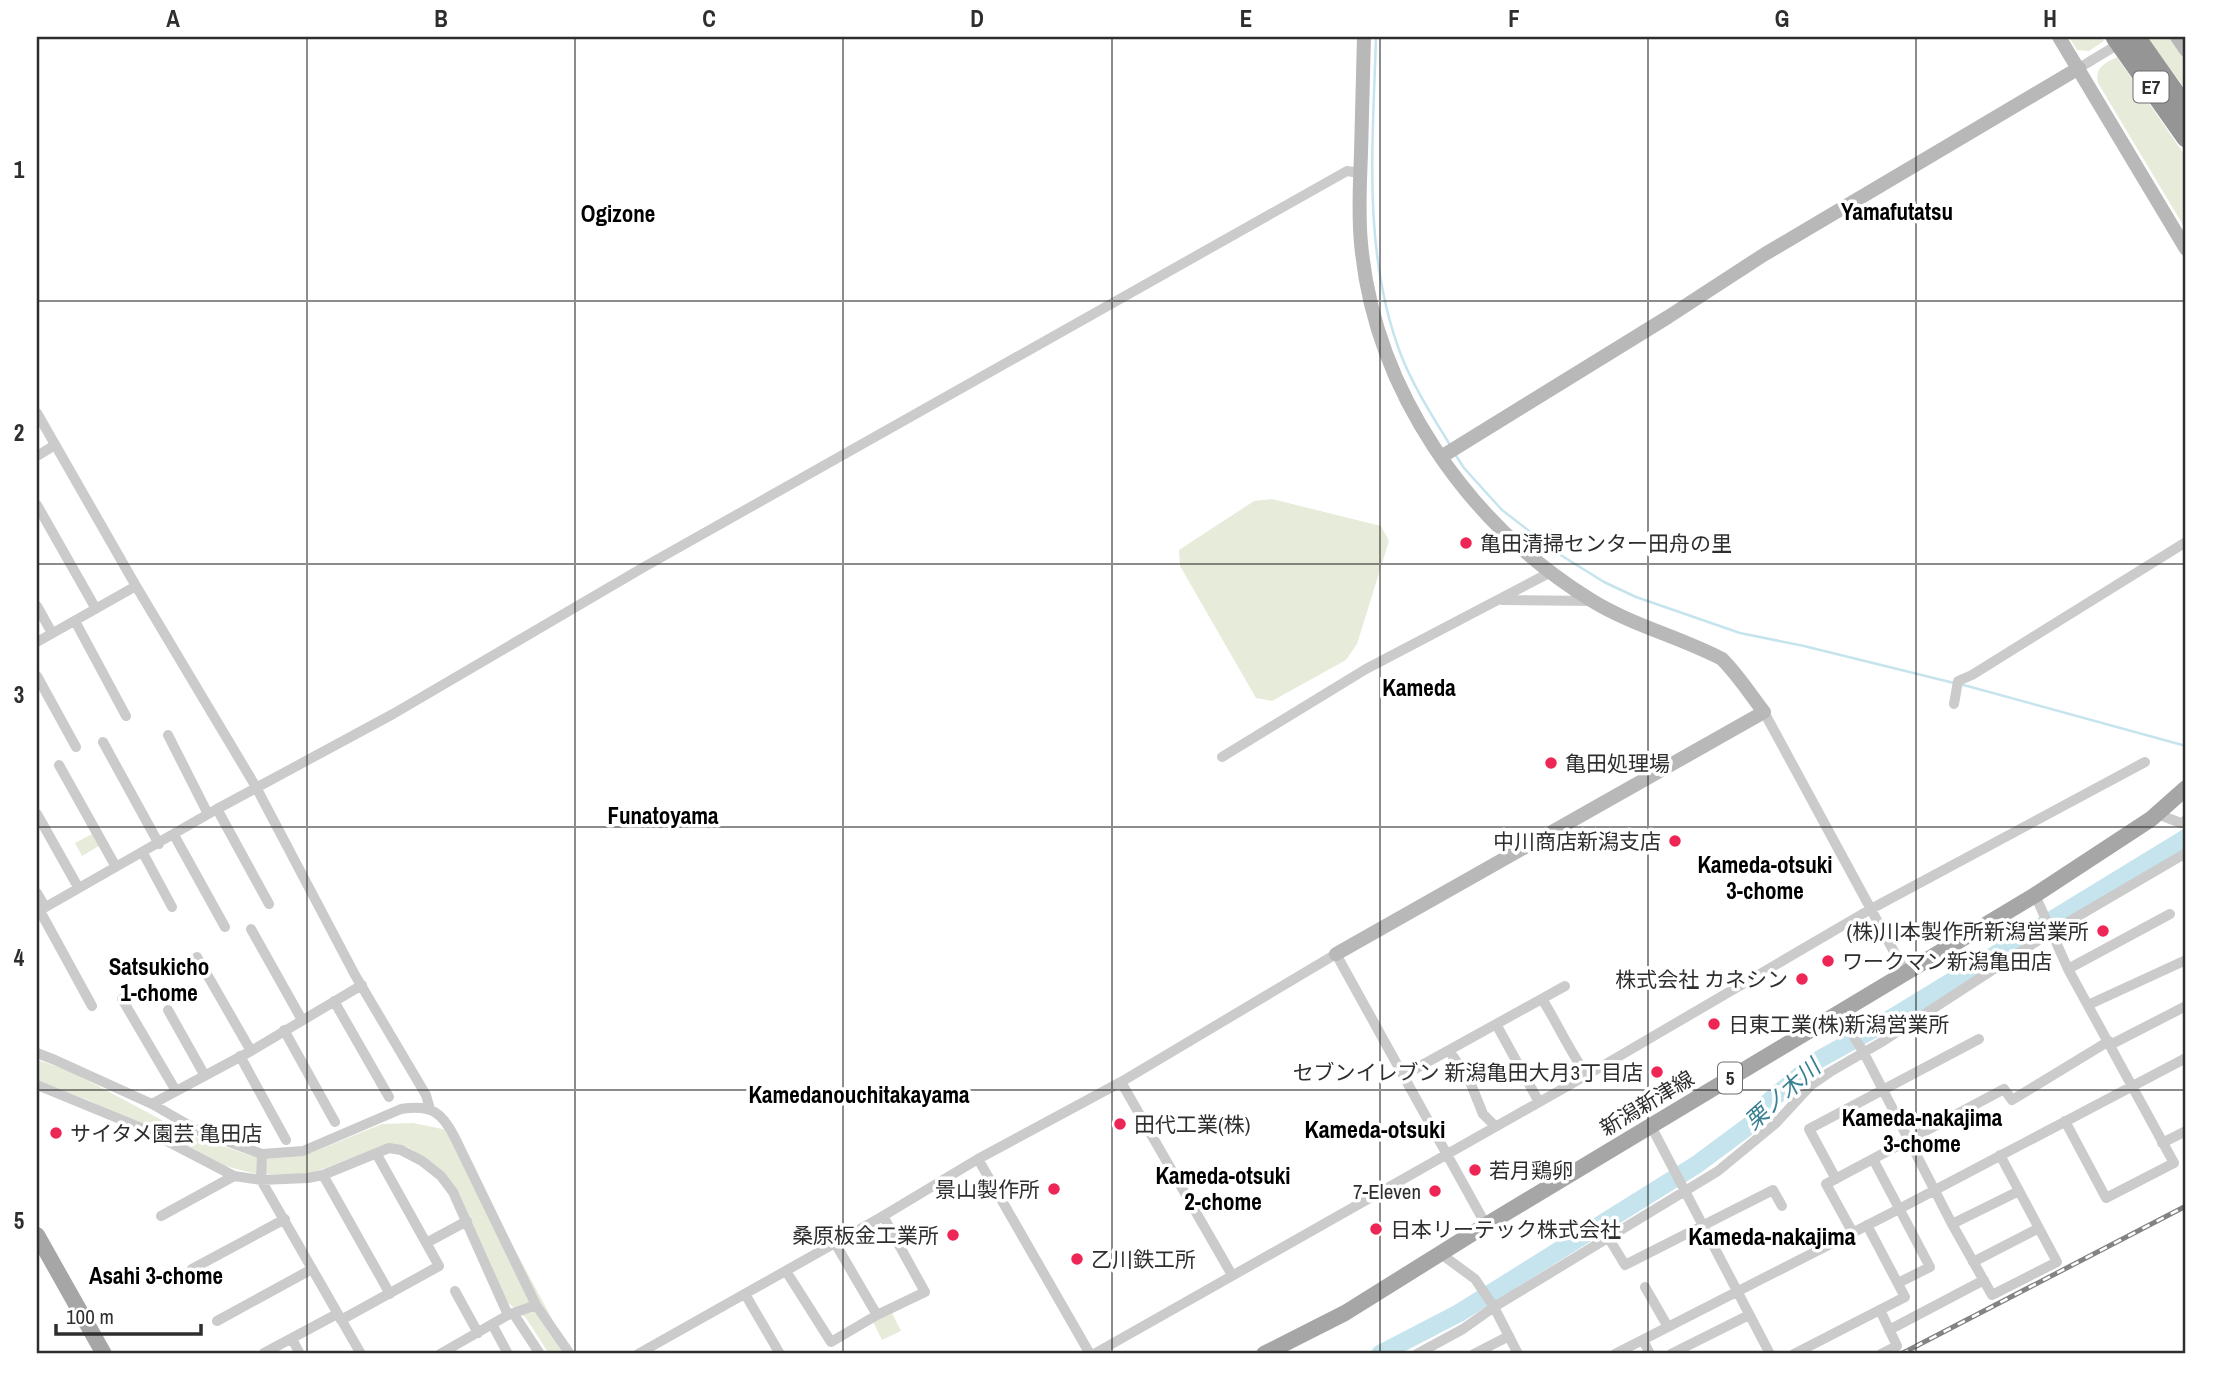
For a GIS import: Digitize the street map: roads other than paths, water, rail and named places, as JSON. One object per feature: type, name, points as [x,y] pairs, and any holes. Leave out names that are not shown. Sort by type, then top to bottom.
[{"type":"highway","name":"E7","points":[[2136,37],[2186,108]]},
{"type":"highway","name":"E7","points":[[2113,42],[2186,138]]},
{"type":"main road","name":"新潟新津線","points":[[1264,1354],[1346,1312],[1905,971],[2035,895],[2157,814],[2186,788]]},
{"type":"main road","points":[[37,1235],[104,1354]]},
{"type":"street","points":[[1364,37],[1361,244],[1368,294],[1400,388],[1443,455],[1495,524],[1551,572],[1594,601],[1722,659],[1735,672],[1764,712],[1905,971]]},
{"type":"street","points":[[2059,37],[2186,249]]},
{"type":"street","points":[[2177,37],[2186,50]]},
{"type":"street","points":[[1443,455],[1765,254],[2079,68],[2113,42]]},
{"type":"street","points":[[40,910],[393,714],[644,567],[1347,171],[1360,173]]},
{"type":"street","points":[[37,413],[256,788],[362,985],[426,1095],[430,1109]]},
{"type":"street","points":[[37,456],[55,445]]},
{"type":"street","points":[[37,505],[96,608]]},
{"type":"street","points":[[1954,704],[1958,681],[1972,675],[2186,542]]},
{"type":"street","points":[[1222,757],[1366,669],[1551,572]]},
{"type":"street","points":[[37,642],[136,586]]},
{"type":"street","points":[[1499,600],[1594,601]]},
{"type":"street","points":[[37,606],[52,633]]},
{"type":"street","points":[[75,621],[126,716]]},
{"type":"street","points":[[37,676],[76,747]]},
{"type":"street","points":[[638,1354],[883,1216],[978,1159],[1121,1082],[1336,954],[1764,712]]},
{"type":"street","points":[[168,735],[269,904]]},
{"type":"street","points":[[103,742],[159,844]]},
{"type":"street","points":[[978,1159],[1092,1354],[1587,1075],[1871,909],[2145,762]]},
{"type":"street","points":[[59,765],[116,867]]},
{"type":"street","points":[[37,814],[78,887]]},
{"type":"street","points":[[2157,814],[2181,822],[2186,820]]},
{"type":"street","points":[[174,835],[225,928]]},
{"type":"street","points":[[143,853],[172,906]]},
{"type":"street","points":[[1421,1354],[1718,1171],[1775,1124],[1811,1085],[2052,932],[2186,853]]},
{"type":"street","points":[[37,893],[40,910],[92,1006]]},
{"type":"street","points":[[2035,895],[2068,969],[2174,1163],[2106,1198],[2065,1121]]},
{"type":"street","points":[[2068,969],[2170,914]]},
{"type":"street","points":[[251,929],[302,1020]]},
{"type":"street","points":[[1336,954],[1486,1225]]},
{"type":"street","points":[[197,957],[286,1140]]},
{"type":"street","points":[[2088,1005],[2186,960]]},
{"type":"street","points":[[152,1104],[362,985]]},
{"type":"street","points":[[1404,1075],[1565,986]]},
{"type":"street","points":[[122,999],[176,1091]]},
{"type":"street","points":[[1542,999],[1563,1032],[1576,1061],[1587,1075]]},
{"type":"street","points":[[334,1001],[389,1097]]},
{"type":"street","points":[[1853,1233],[1826,1184],[2004,1089],[2012,1100],[2109,1043],[2186,1006]]},
{"type":"street","points":[[168,1010],[205,1076]]},
{"type":"street","points":[[1839,1013],[1864,1053],[1952,1224],[1992,1295],[2057,1262],[2000,1155]]},
{"type":"street","points":[[1496,1024],[1539,1101]]},
{"type":"street","points":[[284,1030],[335,1122]]},
{"type":"street","points":[[1836,1179],[1809,1129],[1979,1039]]},
{"type":"street","points":[[1449,1051],[1468,1077],[1483,1114],[1495,1126]]},
{"type":"street","points":[[37,1053],[152,1104],[199,1131],[262,1154],[303,1152],[401,1109],[430,1109],[448,1123],[536,1305],[570,1354]]},
{"type":"street","points":[[1615,1354],[1853,1233],[2186,1058]]},
{"type":"street","points":[[1121,1082],[1231,1275]]},
{"type":"street","points":[[37,1085],[144,1129],[234,1176],[261,1180],[308,1178],[323,1175],[389,1148],[401,1150],[422,1161],[441,1176],[453,1192],[511,1314],[540,1354]]},
{"type":"street","points":[[1651,1126],[1749,1315],[1765,1353]]},
{"type":"street","points":[[2162,1143],[2186,1130]]},
{"type":"street","points":[[264,1353],[390,1294],[439,1266],[376,1153]]},
{"type":"street","points":[[262,1154],[261,1180],[361,1354]]},
{"type":"street","points":[[1872,1159],[1930,1266],[1898,1283]]},
{"type":"street","points":[[323,1175],[390,1294]]},
{"type":"street","points":[[161,1216],[234,1176]]},
{"type":"street","points":[[1608,1237],[1625,1265],[1773,1190],[1782,1206]]},
{"type":"street","points":[[1952,1224],[2019,1191]]},
{"type":"street","points":[[786,1271],[831,1342],[877,1315],[925,1292],[883,1216]]},
{"type":"street","points":[[192,1269],[285,1219]]},
{"type":"street","points":[[428,1242],[467,1222]]},
{"type":"street","points":[[1794,1354],[1905,1297],[1867,1225]]},
{"type":"street","points":[[1973,1262],[2039,1228]]},
{"type":"street","points":[[835,1243],[877,1315]]},
{"type":"street","points":[[1441,1254],[1475,1279],[1494,1307],[1518,1354]]},
{"type":"street","points":[[217,1321],[312,1269]]},
{"type":"street","points":[[1889,1330],[1984,1280]]},
{"type":"street","points":[[1645,1287],[1668,1327]]},
{"type":"street","points":[[455,1291],[478,1333]]},
{"type":"street","points":[[745,1294],[780,1354]]},
{"type":"street","points":[[440,1354],[511,1314],[536,1305]]},
{"type":"street","points":[[1880,1310],[1897,1346],[1881,1354]]},
{"type":"street","points":[[1671,1354],[1749,1315]]},
{"type":"street","points":[[492,1324],[508,1354]]},
{"type":"street","points":[[1474,1354],[1509,1336]]},
{"type":"street","points":[[292,1339],[300,1354]]},
{"type":"street","points":[[1643,1340],[1650,1354]]},
{"type":"waterway","points":[[1376,37],[1372,157],[1375,238],[1380,277],[1401,355],[1417,390],[1450,445]]},
{"type":"waterway","points":[[1455,454],[1464,468],[1502,510],[1559,554],[1604,582],[1636,597],[1740,633],[1954,683]]},
{"type":"waterway","points":[[1960,684],[2186,746]]},
{"type":"waterway","name":"栗ノ木川","points":[[1380,1354],[1459,1313],[1696,1165],[1750,1125],[1766,1104],[1818,1060],[1872,1030],[2186,838]]},
{"type":"railway","points":[[1901,1354],[2186,1206]]},
{"type":"place","name":"亀田清掃センター田舟の里","points":[[1466,543]]},
{"type":"place","name":"亀田処理場","points":[[1551,763]]},
{"type":"place","name":"中川商店新潟支店","points":[[1675,841]]},
{"type":"place","name":"(株)川本製作所新潟営業所","points":[[2103,931]]},
{"type":"place","name":"ワークマン新潟亀田店","points":[[1828,961]]},
{"type":"place","name":"株式会社 カネシン","points":[[1802,979]]},
{"type":"place","name":"日東工業(株)新潟営業所","points":[[1714,1024]]},
{"type":"place","name":"セブンイレブン 新潟亀田大月3丁目店","points":[[1657,1072]]},
{"type":"place","name":"田代工業(株)","points":[[1120,1124]]},
{"type":"place","name":"サイタメ園芸 亀田店","points":[[56,1133]]},
{"type":"place","name":"若月鶏卵","points":[[1475,1170]]},
{"type":"place","name":"景山製作所","points":[[1054,1189]]},
{"type":"place","name":"7-Eleven","points":[[1435,1191]]},
{"type":"place","name":"日本リーテック株式会社","points":[[1376,1229]]},
{"type":"place","name":"桑原板金工業所","points":[[953,1235]]},
{"type":"place","name":"乙川鉄工所","points":[[1077,1259]]},
{"type":"district","name":"Yamafutatsu","points":[[1897,211]]},
{"type":"district","name":"Ogizone","points":[[618,213]]},
{"type":"district","name":"Kameda","points":[[1419,687]]},
{"type":"district","name":"Funatoyama","points":[[663,815]]},
{"type":"district","name":"Kameda-otsuki 3-chome","points":[[1765,877]]},
{"type":"district","name":"Satsukicho 1-chome","points":[[159,979]]},
{"type":"district","name":"Kamedanouchitakayama","points":[[859,1094]]},
{"type":"district","name":"Kameda-otsuki","points":[[1375,1129]]},
{"type":"district","name":"Kameda-nakajima 3-chome","points":[[1922,1130]]},
{"type":"district","name":"Kameda-otsuki 2-chome","points":[[1223,1188]]},
{"type":"district","name":"Kameda-nakajima","points":[[1772,1236]]},
{"type":"district","name":"Asahi 3-chome","points":[[156,1275]]}]
